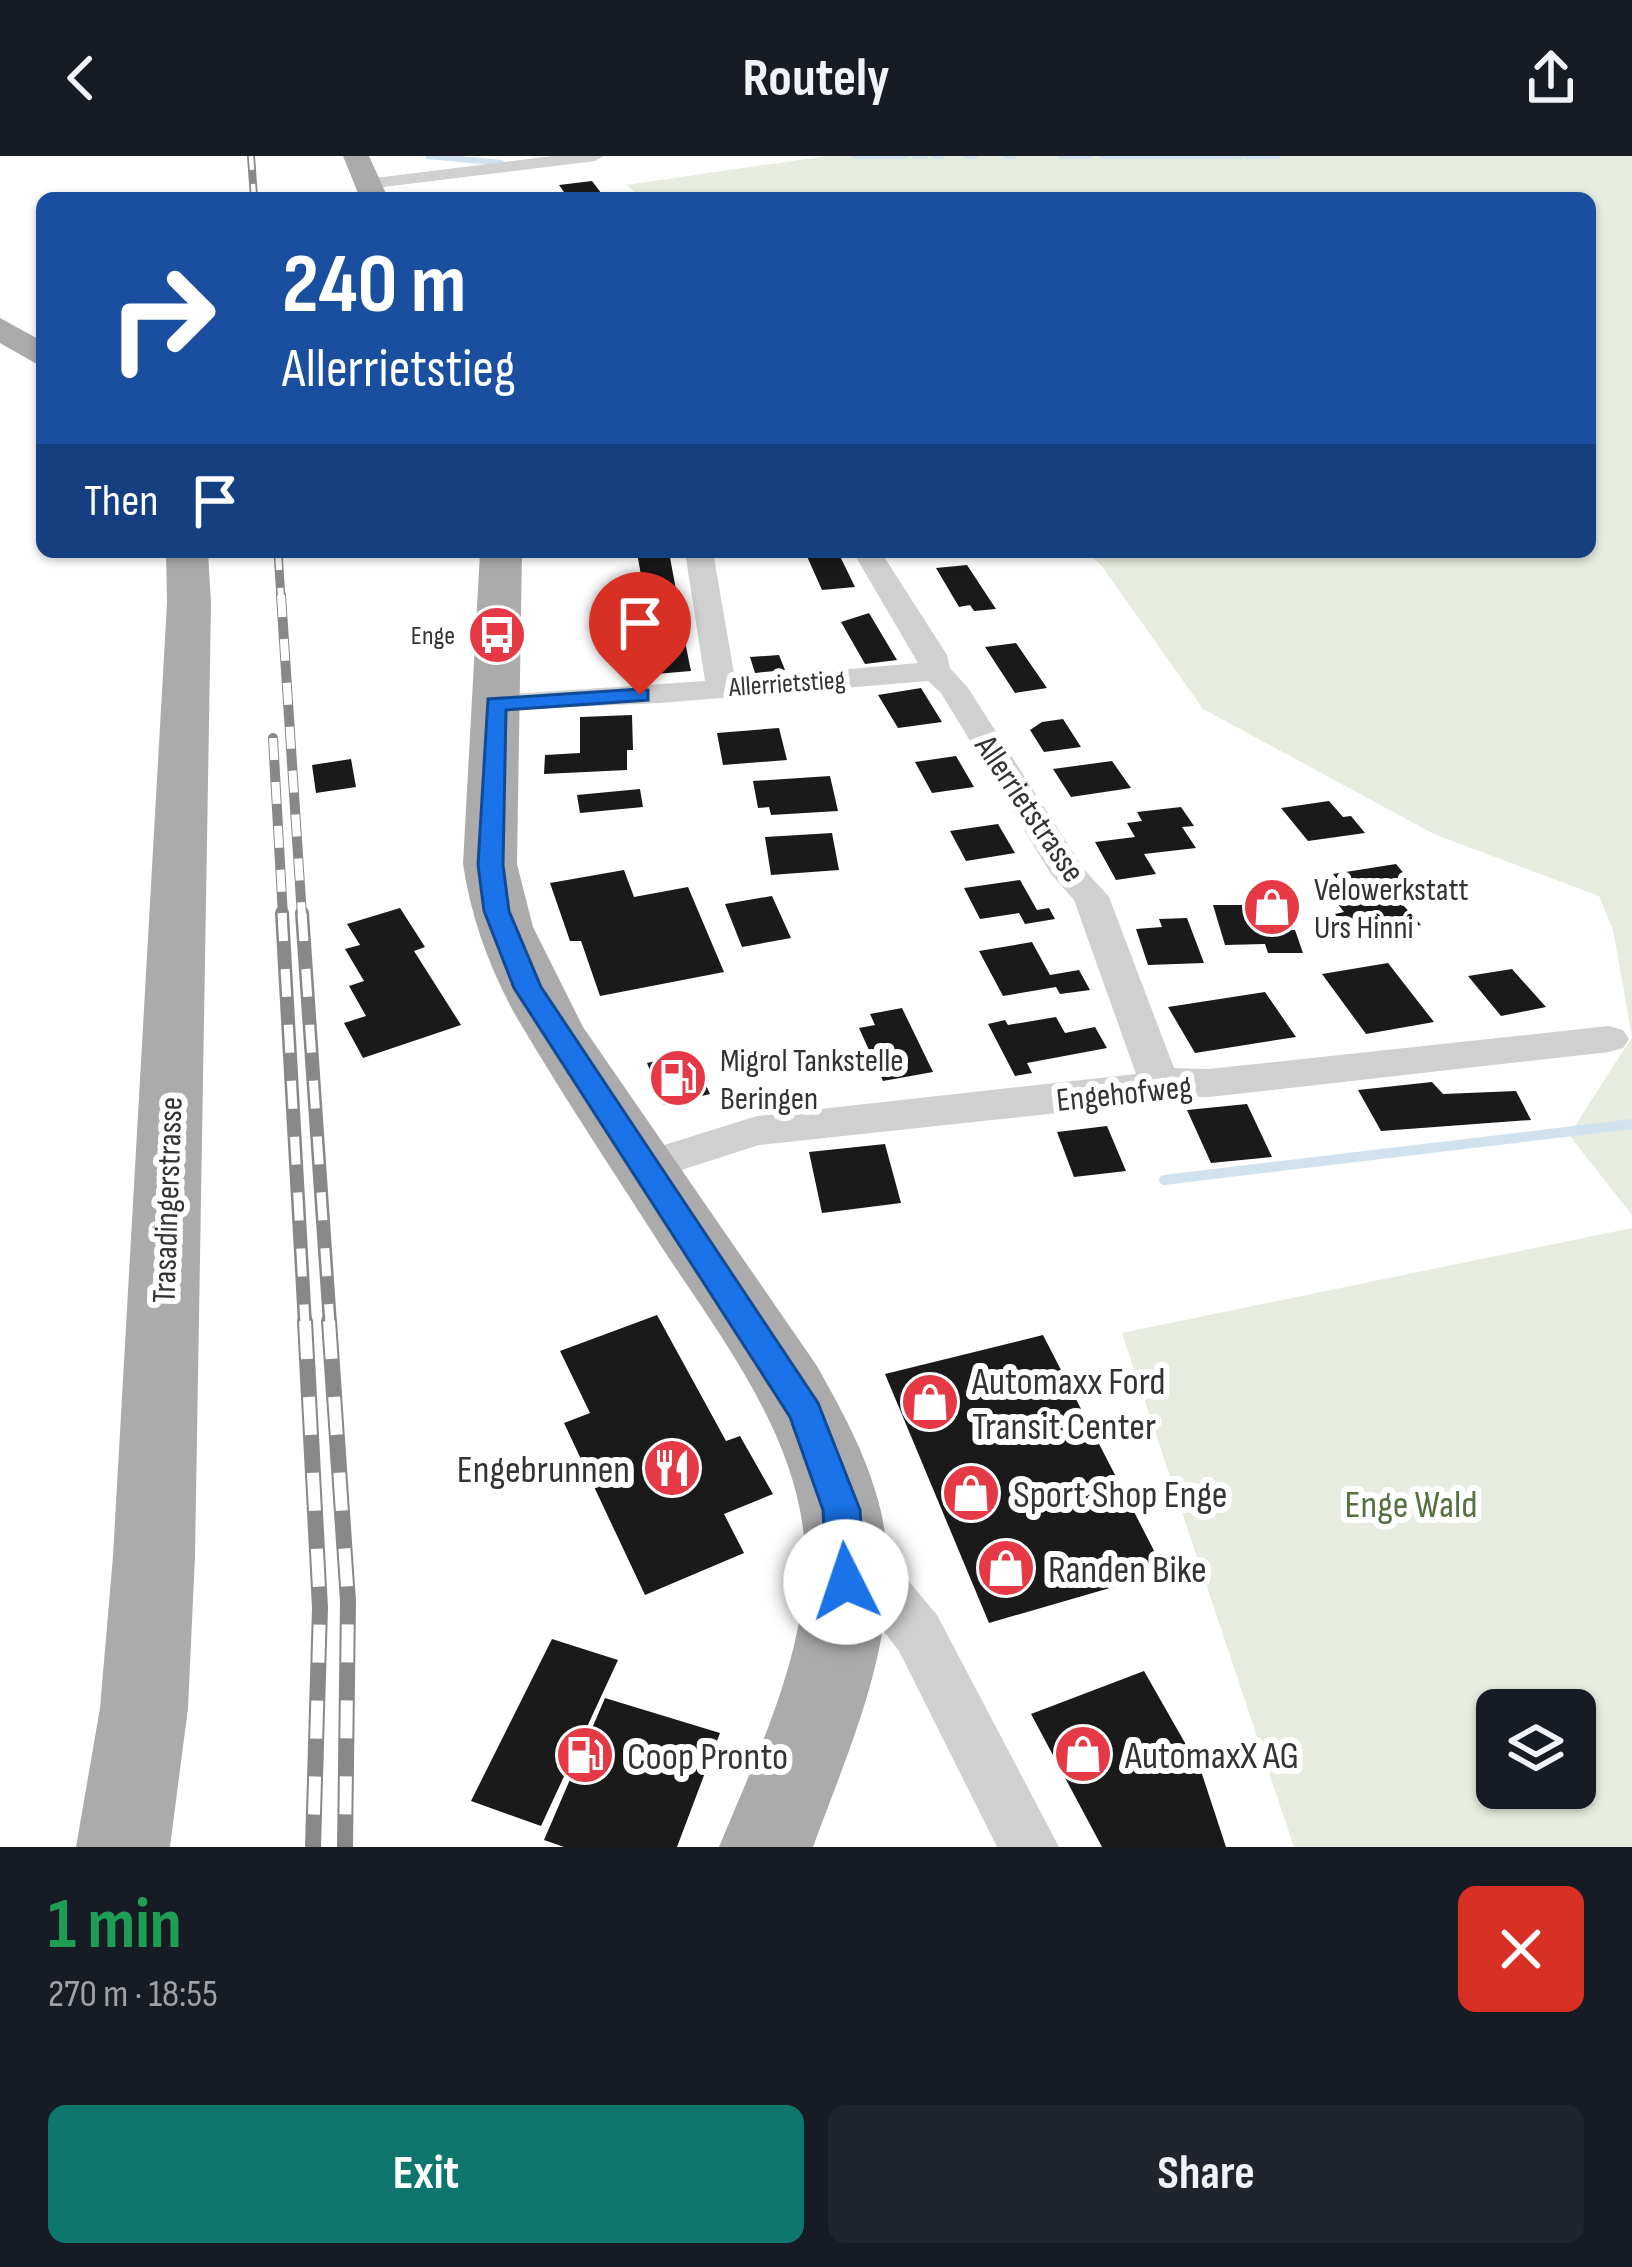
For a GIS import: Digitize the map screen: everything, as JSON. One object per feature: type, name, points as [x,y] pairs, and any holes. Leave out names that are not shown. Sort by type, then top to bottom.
[{"type":"main road","points":[[356,156],[370,191]]},
{"type":"main road","points":[[0,328],[36,353]]},
{"type":"main road","name":"Trasadingerstrasse","points":[[123,1847],[144,1708],[154,1556],[187,558]]},
{"type":"main road","points":[[501,558],[490,865],[496,911],[527,988],[806,1413],[842,1510],[846,1582],[821,1693],[766,1847]]},
{"type":"street","points":[[370,191],[518,160],[595,156]]},
{"type":"street","points":[[700,558],[721,687]]},
{"type":"street","name":"Allerrietstrasse","points":[[872,558],[932,655],[935,671],[952,688],[1069,874],[1091,897],[1159,1082]]},
{"type":"street","name":"Allerrietstieg","points":[[495,704],[760,688],[935,671]]},
{"type":"street","name":"Engehofweg","points":[[644,1167],[757,1131],[1114,1093],[1159,1082],[1209,1083],[1610,1039]]},
{"type":"street","points":[[846,1582],[888,1597],[918,1633],[1029,1847]]},
{"type":"green space","points":[[827,156],[1632,156],[1632,1037],[1613,930],[1599,896],[1434,834],[1203,709],[1093,558],[1596,558],[1596,192],[635,192],[626,185]]},
{"type":"green space","points":[[1632,1037],[1632,1215],[1569,1135]]},
{"type":"green space","name":"Enge Wald","points":[[1632,1228],[1632,1847],[1294,1847],[1122,1333]]},
{"type":"building","points":[[592,181],[600,192],[564,192],[559,185]]},
{"type":"building","points":[[638,558],[670,558],[676,590],[654,592],[654,585],[643,586]]},
{"type":"building","points":[[808,558],[841,558],[855,587],[822,590]]},
{"type":"building","points":[[967,565],[996,609],[959,607],[936,568]]},
{"type":"building","points":[[869,613],[897,660],[865,664],[841,622]]},
{"type":"building","points":[[681,622],[691,671],[656,674],[648,629]]},
{"type":"building","points":[[1016,643],[1047,688],[1015,693],[985,647]]},
{"type":"building","points":[[779,655],[785,670],[755,673],[750,657]]},
{"type":"building","points":[[921,688],[942,722],[898,728],[878,695]]},
{"type":"building","points":[[632,715],[633,750],[627,750],[627,770],[544,774],[545,755],[580,753],[580,717]]},
{"type":"building","points":[[1063,719],[1081,747],[1044,752],[1030,730],[1042,722]]},
{"type":"building","points":[[779,728],[787,760],[723,765],[717,733]]},
{"type":"building","points":[[956,756],[974,787],[932,793],[915,762]]},
{"type":"building","points":[[351,759],[356,787],[316,793],[312,765]]},
{"type":"building","points":[[1112,761],[1131,788],[1071,797],[1053,769]]},
{"type":"building","points":[[830,776],[838,811],[771,815],[769,807],[758,808],[753,781]]},
{"type":"building","points":[[640,789],[643,807],[580,813],[577,795]]},
{"type":"building","points":[[1329,801],[1365,833],[1308,841],[1281,808]]},
{"type":"building","points":[[1181,807],[1194,826],[1182,827],[1196,848],[1144,854],[1156,874],[1116,880],[1095,842],[1135,837],[1127,823],[1142,821],[1137,812]]},
{"type":"building","points":[[998,824],[1015,853],[966,861],[950,831]]},
{"type":"building","points":[[832,833],[839,870],[771,875],[765,837]]},
{"type":"building","points":[[1396,864],[1412,883],[1401,885],[1416,903],[1403,905],[1421,925],[1352,937],[1335,914],[1344,912],[1330,894],[1347,891],[1333,874]]},
{"type":"building","points":[[624,870],[634,897],[688,887],[724,972],[600,996],[581,941],[570,941],[550,883]]},
{"type":"building","points":[[1020,880],[1037,910],[1049,908],[1055,919],[1025,924],[1019,913],[980,919],[964,888]]},
{"type":"building","points":[[772,896],[791,938],[742,947],[725,904]]},
{"type":"building","points":[[1213,905],[1257,905],[1261,917],[1283,917],[1288,930],[1295,930],[1303,953],[1268,953],[1265,944],[1225,945]]},
{"type":"building","points":[[400,908],[425,947],[414,951],[461,1025],[363,1058],[344,1023],[366,1016],[349,986],[364,981],[345,949],[360,945],[347,924]]},
{"type":"building","points":[[1187,918],[1204,963],[1148,965],[1136,929],[1162,927],[1159,919]]},
{"type":"building","points":[[1032,942],[1050,975],[1079,970],[1090,990],[1060,994],[1056,987],[1003,996],[979,951]]},
{"type":"building","points":[[1388,963],[1434,1022],[1366,1034],[1322,974]]},
{"type":"building","points":[[1512,969],[1546,1007],[1501,1016],[1468,976]]},
{"type":"building","points":[[1265,992],[1296,1037],[1195,1053],[1168,1007]]},
{"type":"building","points":[[902,1008],[933,1072],[883,1081],[859,1028],[875,1025],[870,1014]]},
{"type":"building","points":[[1056,1017],[1065,1033],[1095,1027],[1107,1048],[1027,1063],[1032,1073],[1015,1076],[988,1024]]},
{"type":"building","name":"Migrol Tankstelle Beringen","points":[[691,1053],[710,1094],[664,1105],[647,1063]]},
{"type":"building","points":[[1432,1082],[1443,1094],[1516,1091],[1531,1120],[1381,1131],[1358,1090]]},
{"type":"building","points":[[1247,1104],[1272,1157],[1211,1163],[1187,1110]]},
{"type":"building","points":[[1107,1126],[1126,1171],[1074,1177],[1057,1132]]},
{"type":"building","points":[[885,1144],[901,1203],[822,1213],[809,1152]]},
{"type":"building","name":"Engebrunnen","points":[[657,1315],[726,1441],[740,1436],[773,1494],[724,1514],[744,1553],[645,1595],[564,1423],[590,1413],[560,1351]]},
{"type":"building","points":[[1043,1335],[1165,1572],[989,1623],[885,1374]]},
{"type":"building","points":[[552,1639],[618,1660],[541,1826],[471,1801]]},
{"type":"building","points":[[1144,1671],[1201,1771],[1226,1847],[1102,1847],[1031,1714]]},
{"type":"building","points":[[605,1698],[720,1733],[677,1847],[564,1847],[544,1840]]},
{"type":"waterway","points":[[428,156],[501,163]]},
{"type":"waterway","points":[[855,156],[906,156]]},
{"type":"waterway","points":[[915,156],[925,156]]},
{"type":"waterway","points":[[934,156],[941,156]]},
{"type":"waterway","points":[[966,156],[975,156]]},
{"type":"waterway","points":[[1006,156],[1013,156]]},
{"type":"waterway","points":[[1061,156],[1090,156]]},
{"type":"waterway","points":[[1103,156],[1240,156]]},
{"type":"waterway","points":[[1247,156],[1277,156]]},
{"type":"waterway","points":[[1164,1180],[1632,1124]]},
{"type":"railway","points":[[251,156],[254,192]]},
{"type":"railway","points":[[278,558],[281,598]]},
{"type":"railway","points":[[281,595],[302,916]]},
{"type":"railway","points":[[273,738],[283,916]]},
{"type":"railway","points":[[282,913],[305,1324]]},
{"type":"railway","points":[[302,913],[330,1324]]},
{"type":"railway","points":[[305,1321],[320,1608],[313,1847]]},
{"type":"railway","points":[[329,1321],[348,1601],[345,1847]]},
{"type":"place","name":"Enge","points":[[497,635]]},
{"type":"place","name":"Velowerkstatt Urs Hinni","points":[[1272,907]]},
{"type":"place","name":"Migrol Tankstelle Beringen","points":[[678,1078]]},
{"type":"place","name":"Automaxx Ford Transit Center","points":[[930,1402]]},
{"type":"place","name":"Engebrunnen","points":[[672,1468]]},
{"type":"place","name":"Sport Shop Enge","points":[[971,1493]]},
{"type":"place","name":"Randen Bike","points":[[1006,1568]]},
{"type":"place","name":"AutomaxX AG","points":[[1083,1754]]},
{"type":"place","name":"Coop Pronto","points":[[585,1755]]},
{"type":"route","points":[[640,695],[495,704],[490,865],[496,911],[527,988],[806,1413],[842,1510],[846,1582]]}]
